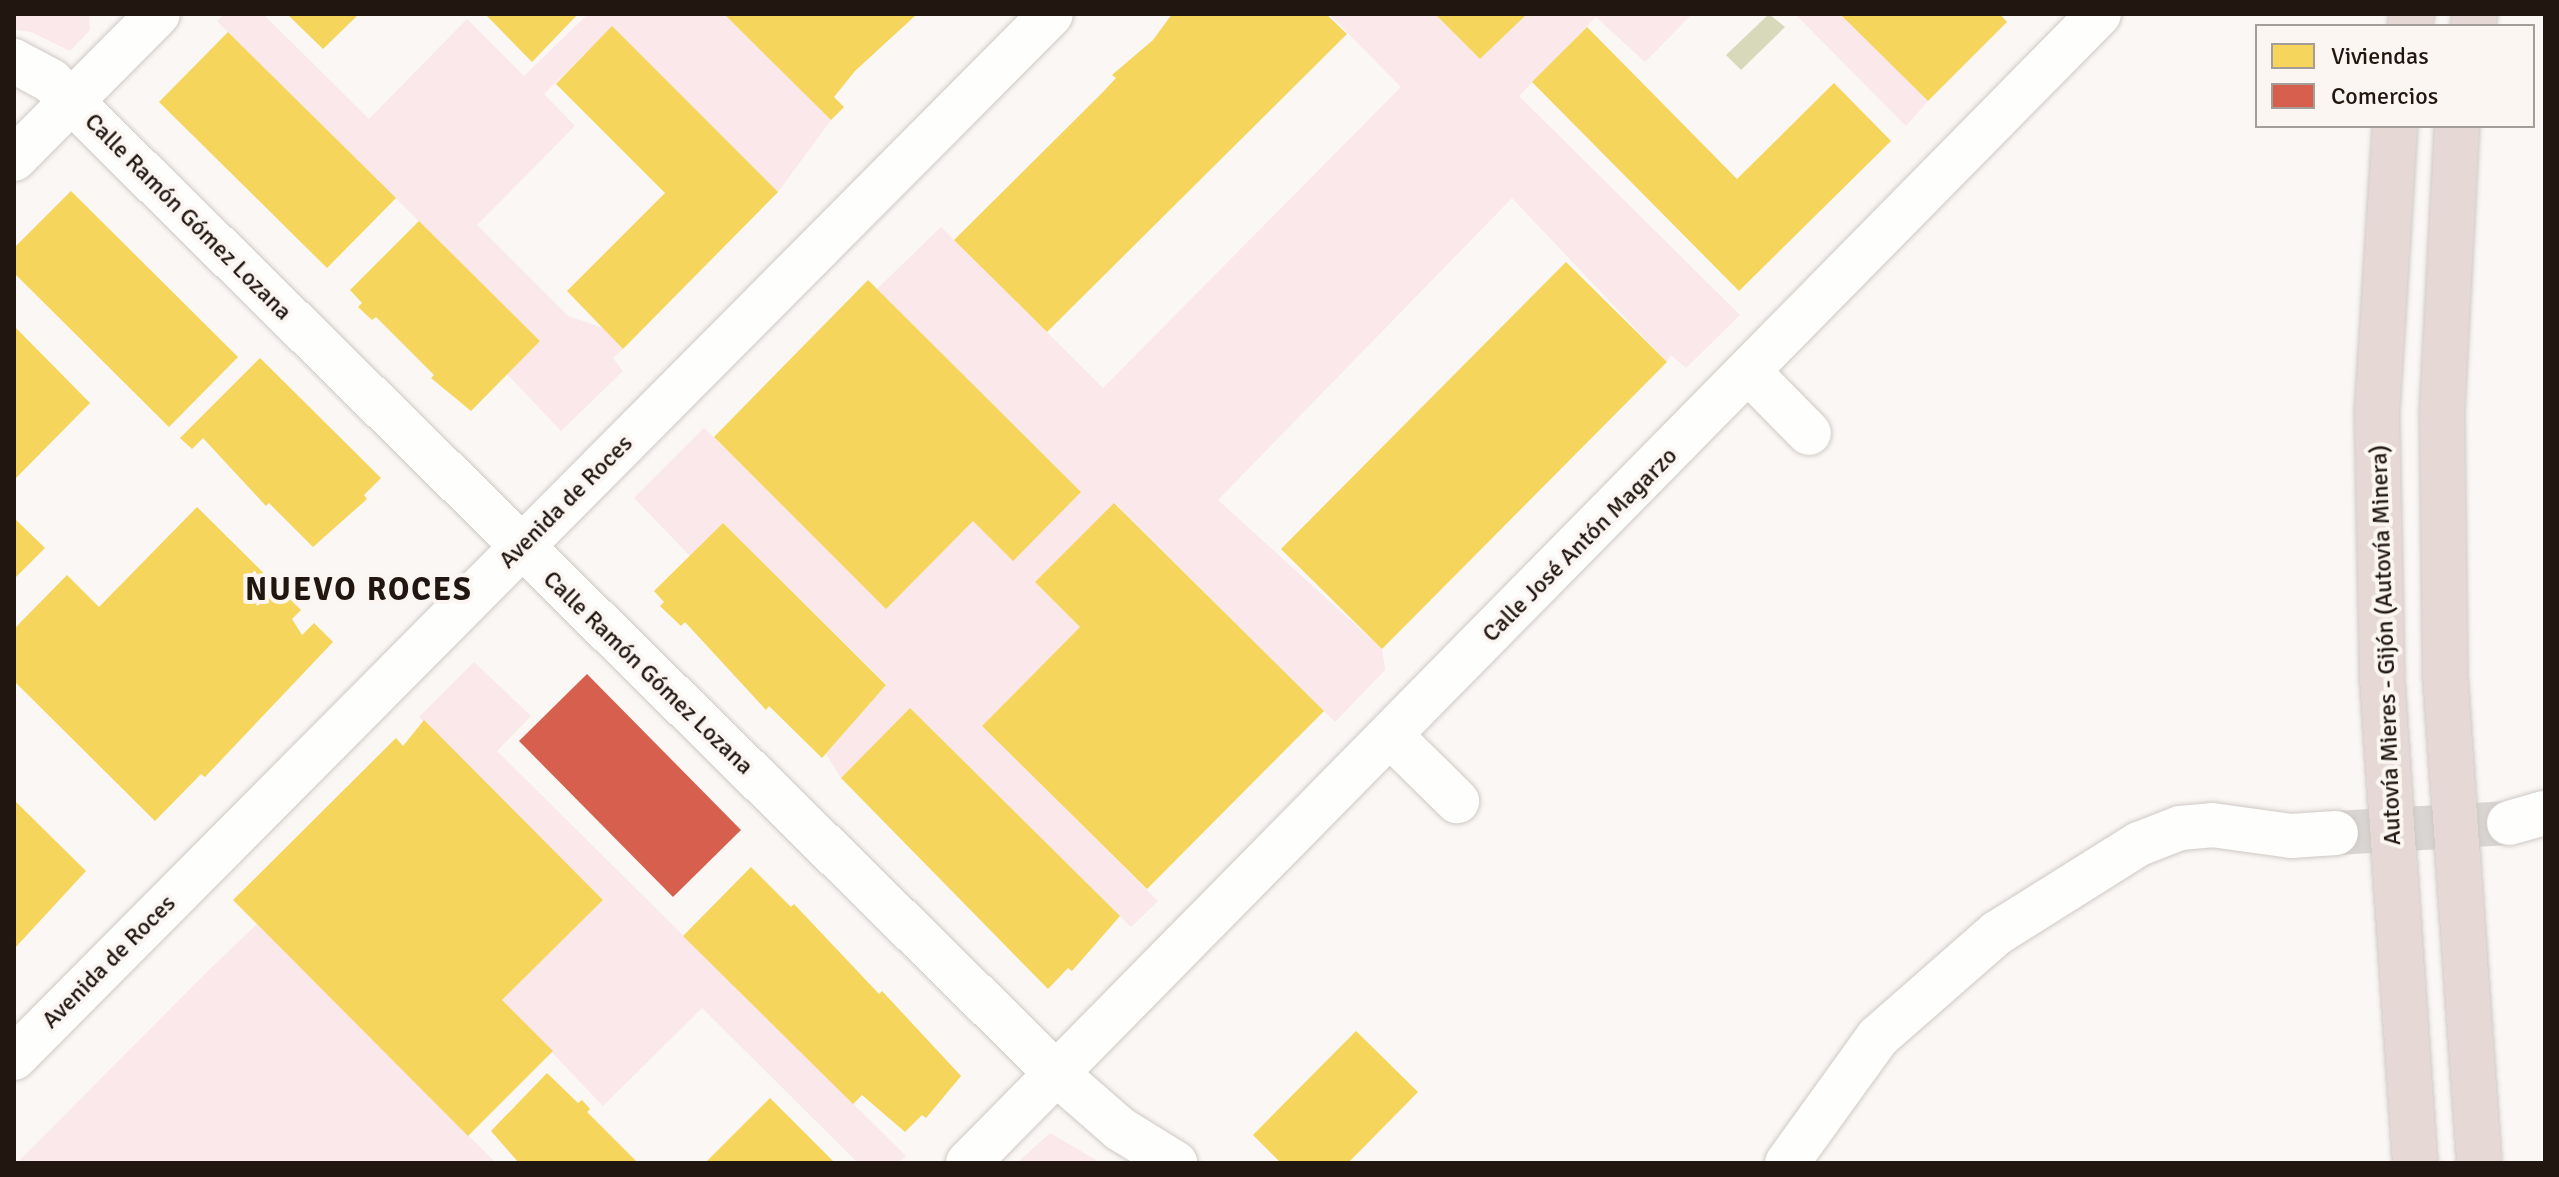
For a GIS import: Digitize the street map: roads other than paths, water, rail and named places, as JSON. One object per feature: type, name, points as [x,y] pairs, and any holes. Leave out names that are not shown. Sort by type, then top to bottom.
[{"type":"highway","name":"Autovía Mieres - Gijón (Autovía Minera)","points":[[2395,128],[2377,460],[2382,678],[2415,1163]]},
{"type":"highway","points":[[2457,128],[2442,412],[2445,673],[2479,1163]]},
{"type":"street","points":[[14,159],[158,14]]},
{"type":"street","name":"Avenida de Roces","points":[[14,1058],[1051,14]]},
{"type":"street","name":"Calle José Antón Magarzo","points":[[968,1163],[1750,373],[2099,14]]},
{"type":"street","name":"Calle Ramón Gómez Lozana","points":[[14,61],[51,81],[520,548],[1057,1074],[1120,1129],[1175,1163]]},
{"type":"street","points":[[1750,373],[1809,433]]},
{"type":"street","points":[[1391,736],[1457,801]]},
{"type":"street","points":[[1787,1163],[1878,1037],[1997,933],[2139,844],[2180,828],[2212,825],[2291,836],[2336,833]]},
{"type":"tunnel","points":[[2336,833],[2509,823]]},
{"type":"district","name":"NUEVO ROCES","points":[[359,590]]}]
